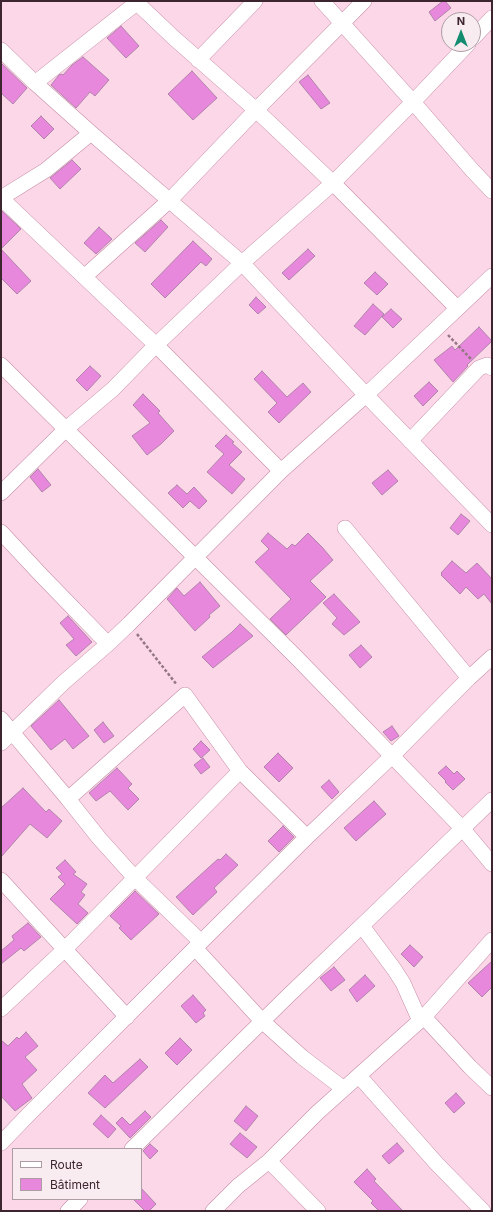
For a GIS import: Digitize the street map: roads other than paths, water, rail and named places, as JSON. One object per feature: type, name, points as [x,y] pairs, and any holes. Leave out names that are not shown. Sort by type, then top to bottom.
[{"type":"street","points":[[198,60],[255,1]]},
{"type":"street","points":[[322,1],[492,191]]},
{"type":"street","points":[[84,277],[170,200],[256,110],[364,1]]},
{"type":"street","points":[[35,83],[137,2],[198,60],[256,110],[333,183],[457,308]]},
{"type":"street","points":[[481,30],[492,18]]},
{"type":"street","points":[[1,50],[35,83],[91,133],[242,263],[366,395],[492,525]]},
{"type":"street","points":[[1,493],[66,429],[113,389],[156,345],[242,263],[333,183],[460,52]]},
{"type":"street","points":[[91,133],[46,170],[1,198],[156,345],[281,471]]},
{"type":"street","points":[[6,738],[64,682],[129,624],[281,471],[366,395],[492,276]]},
{"type":"street","points":[[1,366],[297,658],[462,828],[492,864]]},
{"type":"street","points":[[410,441],[486,368]]},
{"type":"street","points":[[345,528],[469,678]]},
{"type":"street","points":[[1,532],[108,644]]},
{"type":"street","points":[[1,1143],[30,1112],[307,837],[392,756],[469,678],[492,657]]},
{"type":"street","points":[[68,799],[185,695],[240,771],[307,837]]},
{"type":"street","points":[[1,719],[6,738],[68,799],[98,838],[198,945],[262,1021],[302,1057],[344,1089]]},
{"type":"street","points":[[1,1009],[66,949],[240,771]]},
{"type":"street","points":[[133,1148],[262,1021],[492,800]]},
{"type":"street","points":[[2,883],[66,949],[127,1017]]},
{"type":"street","points":[[362,926],[394,969],[422,1019],[492,1088]]},
{"type":"street","points":[[213,1211],[238,1186],[269,1161],[317,1113],[422,1019],[492,940]]},
{"type":"street","points":[[359,1076],[437,1164],[484,1211]]},
{"type":"street","points":[[269,1161],[318,1211]]},
{"type":"street","points":[[68,1211],[79,1200]]}]
